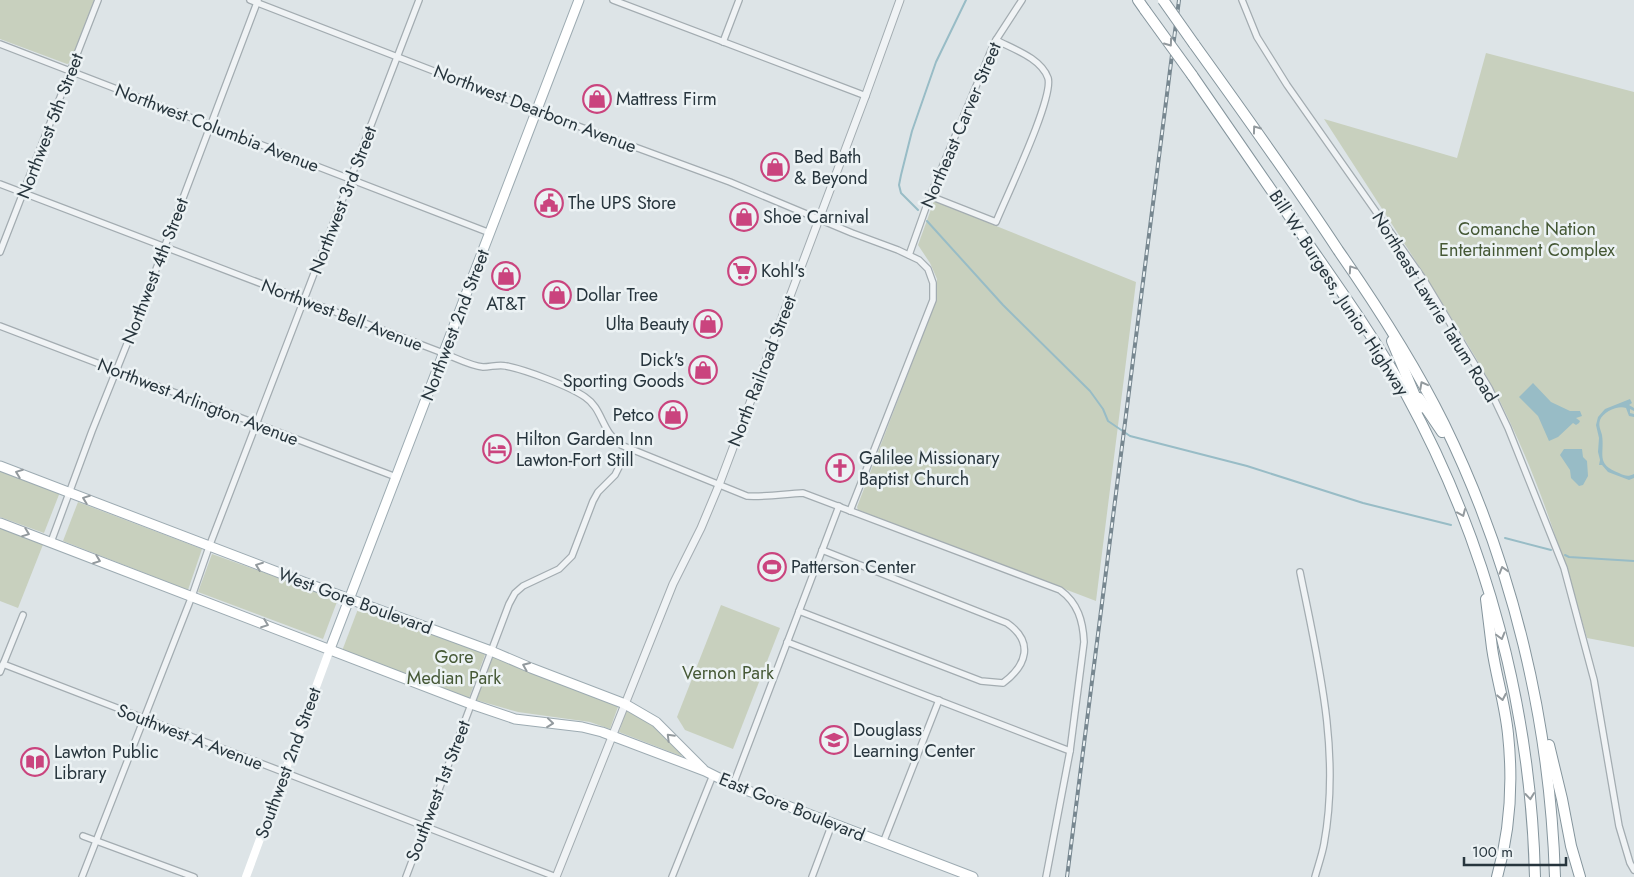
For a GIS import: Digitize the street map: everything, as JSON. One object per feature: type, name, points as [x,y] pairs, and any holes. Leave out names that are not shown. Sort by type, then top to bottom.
[{"type":"highway","name":"Bill W. Burgess, Junior Highway","points":[[1138,0],[1362,321],[1406,394],[1443,469],[1467,526],[1483,572],[1506,656],[1523,737],[1531,799],[1535,877]]},
{"type":"highway","name":"Bill W. Burgess, Junior Highway","points":[[1163,0],[1284,169],[1379,310],[1423,384],[1461,460],[1502,566],[1528,662],[1542,732],[1548,780],[1555,877]]},
{"type":"highway","points":[[1379,310],[1443,469]]},
{"type":"highway","points":[[1362,321],[1412,388],[1461,460]]},
{"type":"highway","points":[[1483,572],[1492,649],[1505,710],[1510,758],[1508,814],[1497,877]]},
{"type":"highway","points":[[1528,662],[1580,877]]},
{"type":"main road","name":"Northwest 2nd Street","points":[[330,649],[579,0]]},
{"type":"main road","name":"West Gore Boulevard","points":[[0,466],[209,547],[491,651],[625,704],[656,722],[709,773]]},
{"type":"main road","points":[[0,523],[471,704],[515,719],[582,727],[612,736]]},
{"type":"main road","name":"Southwest 2nd Street","points":[[246,877],[330,649]]},
{"type":"main road","name":"East Gore Boulevard","points":[[612,736],[709,773],[734,786],[973,877]]},
{"type":"street","name":"Northwest 5th Street","points":[[0,252],[98,0]]},
{"type":"street","name":"Northwest Dearborn Avenue","points":[[250,0],[258,1],[537,111],[730,182],[852,234],[919,260],[928,269],[933,283],[934,300],[850,511]]},
{"type":"street","name":"Northwest 3rd Street","points":[[82,877],[192,596],[209,547],[419,0]]},
{"type":"street","points":[[613,0],[866,96]]},
{"type":"street","points":[[723,42],[739,0]]},
{"type":"street","name":"North Railroad Street","points":[[556,877],[673,584],[701,528],[718,485],[866,96],[900,0]]},
{"type":"street","name":"Northeast Carver Street","points":[[909,255],[930,196],[996,40],[1022,0]]},
{"type":"street","name":"Northeast Lawrie Tatum Road","points":[[1242,0],[1257,37],[1424,280],[1486,382],[1508,428],[1564,568],[1594,680],[1619,826],[1630,863],[1634,870]]},
{"type":"street","name":"Northwest 4th Street","points":[[51,542],[258,1]]},
{"type":"street","points":[[930,196],[996,222],[1038,124],[1048,93],[1048,78],[1040,65],[996,40]]},
{"type":"street","name":"Northwest Columbia Avenue","points":[[0,44],[490,232]]},
{"type":"street","name":"Northwest Bell Avenue","points":[[0,184],[482,367],[504,365],[577,393],[591,402],[613,440],[718,485],[747,496],[763,497],[803,493],[1060,590],[1070,597],[1080,616],[1084,642],[1070,751],[1046,877]]},
{"type":"street","name":"Northwest Arlington Avenue","points":[[0,326],[396,477]]},
{"type":"street","name":"Southwest 1st Street","points":[[406,877],[509,604],[516,593],[530,582],[559,569],[572,556],[598,492],[615,475],[628,448]]},
{"type":"street","points":[[734,786],[839,506]]},
{"type":"street","points":[[799,611],[981,681],[1003,683],[1015,674],[1022,663],[1024,645],[1018,631],[1006,623],[822,550]]},
{"type":"street","points":[[1300,572],[1327,713],[1331,761],[1330,796],[1324,844],[1316,877]]},
{"type":"street","points":[[0,672],[22,614]]},
{"type":"street","points":[[787,642],[1070,751]]},
{"type":"street","name":"Southwest A Avenue","points":[[3,664],[556,877]]},
{"type":"street","points":[[883,843],[939,700]]},
{"type":"street","points":[[672,877],[709,773]]},
{"type":"street","points":[[812,877],[832,824]]},
{"type":"street","points":[[83,836],[194,877]]},
{"type":"green space","points":[[0,0],[94,0],[70,63],[67,64],[0,39]]},
{"type":"green space","name":"Comanche Nation Entertainment Complex","points":[[1486,53],[1634,92],[1634,647],[1587,638],[1568,573],[1546,509],[1521,446],[1492,386],[1429,282],[1324,119],[1457,158]]},
{"type":"green space","points":[[934,201],[1136,282],[1096,601],[858,510],[857,507],[935,303],[937,279],[930,263],[918,245]]},
{"type":"green space","points":[[0,469],[60,492],[44,533],[0,517]]},
{"type":"green space","points":[[78,502],[202,549],[188,590],[63,541]]},
{"type":"green space","points":[[0,525],[44,542],[18,608],[0,601]]},
{"type":"green space","points":[[212,554],[338,599],[323,639],[198,592]]},
{"type":"green space","name":"Vernon Park","points":[[721,605],[780,628],[733,749],[685,730],[677,717]]},
{"type":"green space","name":"Gore Median Park","points":[[358,609],[486,652],[469,698],[342,651]]},
{"type":"green space","name":"Gore Median Park","points":[[493,657],[619,704],[610,729],[590,722],[518,712],[476,700]]},
{"type":"green space","points":[[627,708],[652,724],[682,755],[619,732]]},
{"type":"water","points":[[1533,383],[1551,402],[1570,411],[1580,411],[1582,416],[1576,418],[1580,421],[1579,423],[1576,425],[1573,423],[1558,437],[1549,441],[1538,416],[1519,397]]},
{"type":"water","points":[[1630,399],[1632,403],[1629,405],[1634,408],[1634,411],[1630,409],[1630,413],[1634,414],[1634,417],[1629,416],[1626,408],[1619,407],[1604,414],[1599,424],[1603,442],[1604,462],[1612,470],[1623,475],[1634,474],[1634,478],[1629,480],[1608,472],[1602,465],[1599,465],[1599,438],[1596,425],[1598,417],[1605,409]]},
{"type":"water","points":[[1564,449],[1582,449],[1583,457],[1587,461],[1588,476],[1583,485],[1579,486],[1571,478],[1570,470],[1560,455]]},
{"type":"waterway","points":[[918,210],[901,193],[899,185],[901,175],[912,131],[936,62],[966,0]]},
{"type":"waterway","points":[[927,221],[1003,305],[1090,391],[1103,409],[1108,421],[1130,436],[1247,466],[1363,503],[1451,525]]},
{"type":"waterway","points":[[1505,538],[1551,550]]},
{"type":"waterway","points":[[1565,555],[1569,557],[1634,561]]},
{"type":"railway","points":[[1067,877],[1179,0]]},
{"type":"place","name":"Mattress Firm","points":[[597,99]]},
{"type":"place","name":"Bed Bath & Beyond","points":[[775,167]]},
{"type":"place","name":"The UPS Store","points":[[549,203]]},
{"type":"place","name":"Shoe Carnival","points":[[744,217]]},
{"type":"place","name":"Kohl's","points":[[742,271]]},
{"type":"place","name":"AT&T","points":[[506,276]]},
{"type":"place","name":"Dollar Tree","points":[[557,295]]},
{"type":"place","name":"Ulta Beauty","points":[[708,324]]},
{"type":"place","name":"Dick's Sporting Goods","points":[[703,370]]},
{"type":"place","name":"Petco","points":[[673,415]]},
{"type":"place","name":"Hilton Garden Inn Lawton-Fort Still","points":[[497,449]]},
{"type":"place","name":"Galilee Missionary Baptist Church","points":[[840,468]]},
{"type":"place","name":"Patterson Center","points":[[772,567]]},
{"type":"place","name":"Douglass Learning Center","points":[[834,740]]},
{"type":"place","name":"Lawton Public Library","points":[[35,762]]}]
